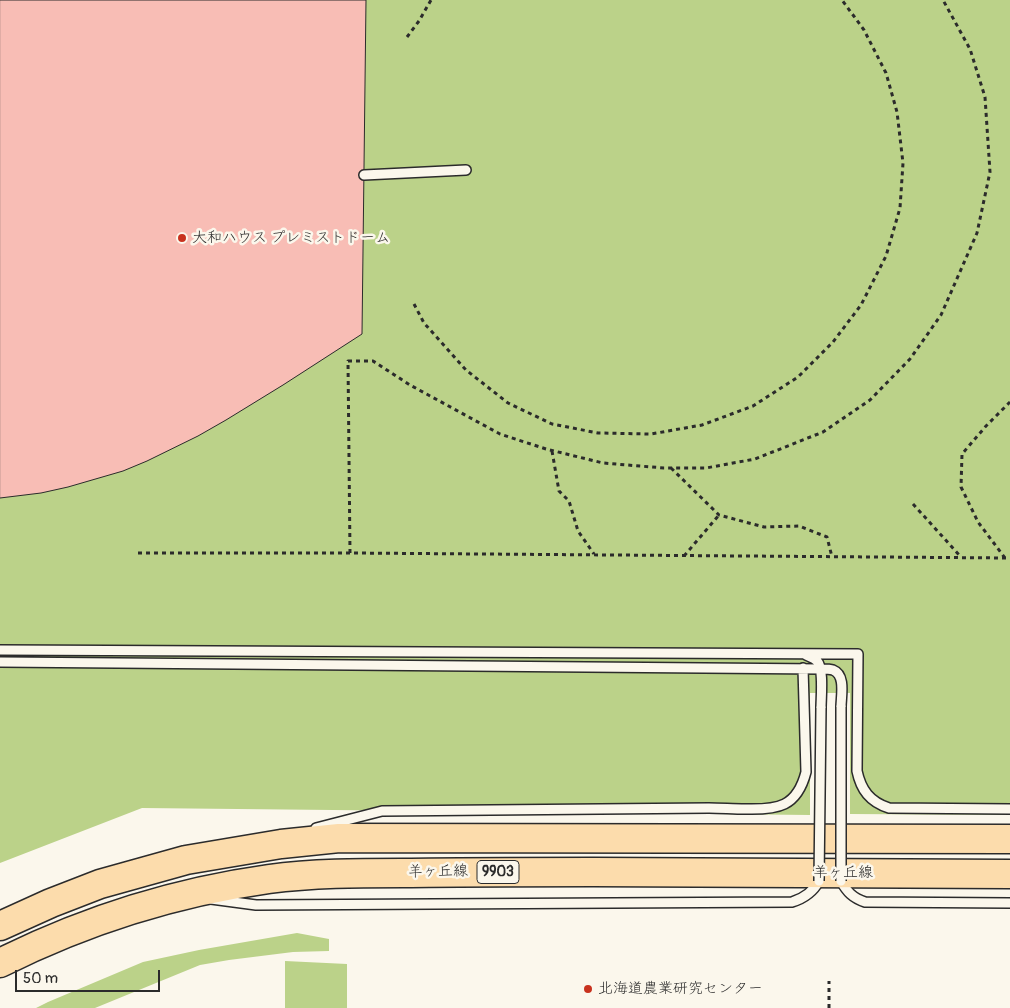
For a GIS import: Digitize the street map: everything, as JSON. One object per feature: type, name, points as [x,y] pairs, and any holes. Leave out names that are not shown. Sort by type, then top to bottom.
[{"type":"main road","name":"9903","points":[[0,926],[100,884],[186,860],[281,844],[339,838],[1010,839]]},
{"type":"main road","name":"羊ヶ丘線","points":[[0,963],[110,917],[184,896],[270,879],[347,874],[508,872],[1010,874]]},
{"type":"lane","points":[[364,175],[466,170]]},
{"type":"lane","points":[[0,650],[858,654],[857,771],[863,790],[869,797],[889,808],[1010,809]]},
{"type":"lane","points":[[184,896],[256,905],[792,902],[807,896],[819,881],[821,669],[814,658],[796,654]]},
{"type":"lane","points":[[0,662],[803,668],[833,670],[838,673],[842,683],[841,881],[845,890],[865,902],[1010,904]]},
{"type":"lane","points":[[305,831],[382,811],[763,809],[780,806],[800,789],[806,772],[803,668]]},
{"type":"lane","points":[[219,854],[296,834]]},
{"type":"path","points":[[408,37],[431,0]]},
{"type":"path","points":[[414,304],[424,323],[466,370],[508,403],[552,424],[598,433],[651,434],[702,425],[753,406],[798,377],[833,342],[861,305],[886,256],[900,208],[903,163],[897,112],[886,74],[864,30],[842,0]]},
{"type":"path","points":[[350,553],[348,362],[373,361],[410,385],[500,434],[552,451],[603,463],[671,468],[706,468],[755,459],[823,432],[870,400],[910,359],[941,314],[977,233],[990,172],[985,97],[970,49],[943,0]]},
{"type":"path","points":[[1008,558],[978,522],[961,487],[962,454],[1010,402]]},
{"type":"path","points":[[552,451],[559,491],[569,502],[578,531],[594,555]]},
{"type":"path","points":[[671,468],[719,515],[764,527],[799,526],[827,537],[832,557]]},
{"type":"path","points":[[913,504],[961,558]]},
{"type":"path","points":[[684,556],[719,515]]},
{"type":"path","points":[[138,552],[1008,558]]},
{"type":"path","points":[[829,981],[829,1008]]},
{"type":"green space","points":[[0,0],[1010,0],[1010,815],[850,814],[850,693],[810,693],[810,815],[142,808],[0,863]]},
{"type":"green space","points":[[297,933],[329,939],[329,951],[293,952],[200,965],[95,1008],[36,1008],[143,962]]},
{"type":"green space","points":[[285,961],[347,964],[347,1008],[285,1008]]},
{"type":"building","name":"大和ハウス プレミストドーム","points":[[0,0],[366,0],[362,334],[226,420],[147,461],[123,471],[68,487],[41,493],[0,498]]},
{"type":"place","name":"大和ハウス プレミストドーム","points":[[182,238]]},
{"type":"place","name":"北海道農業研究センター","points":[[588,989]]}]
